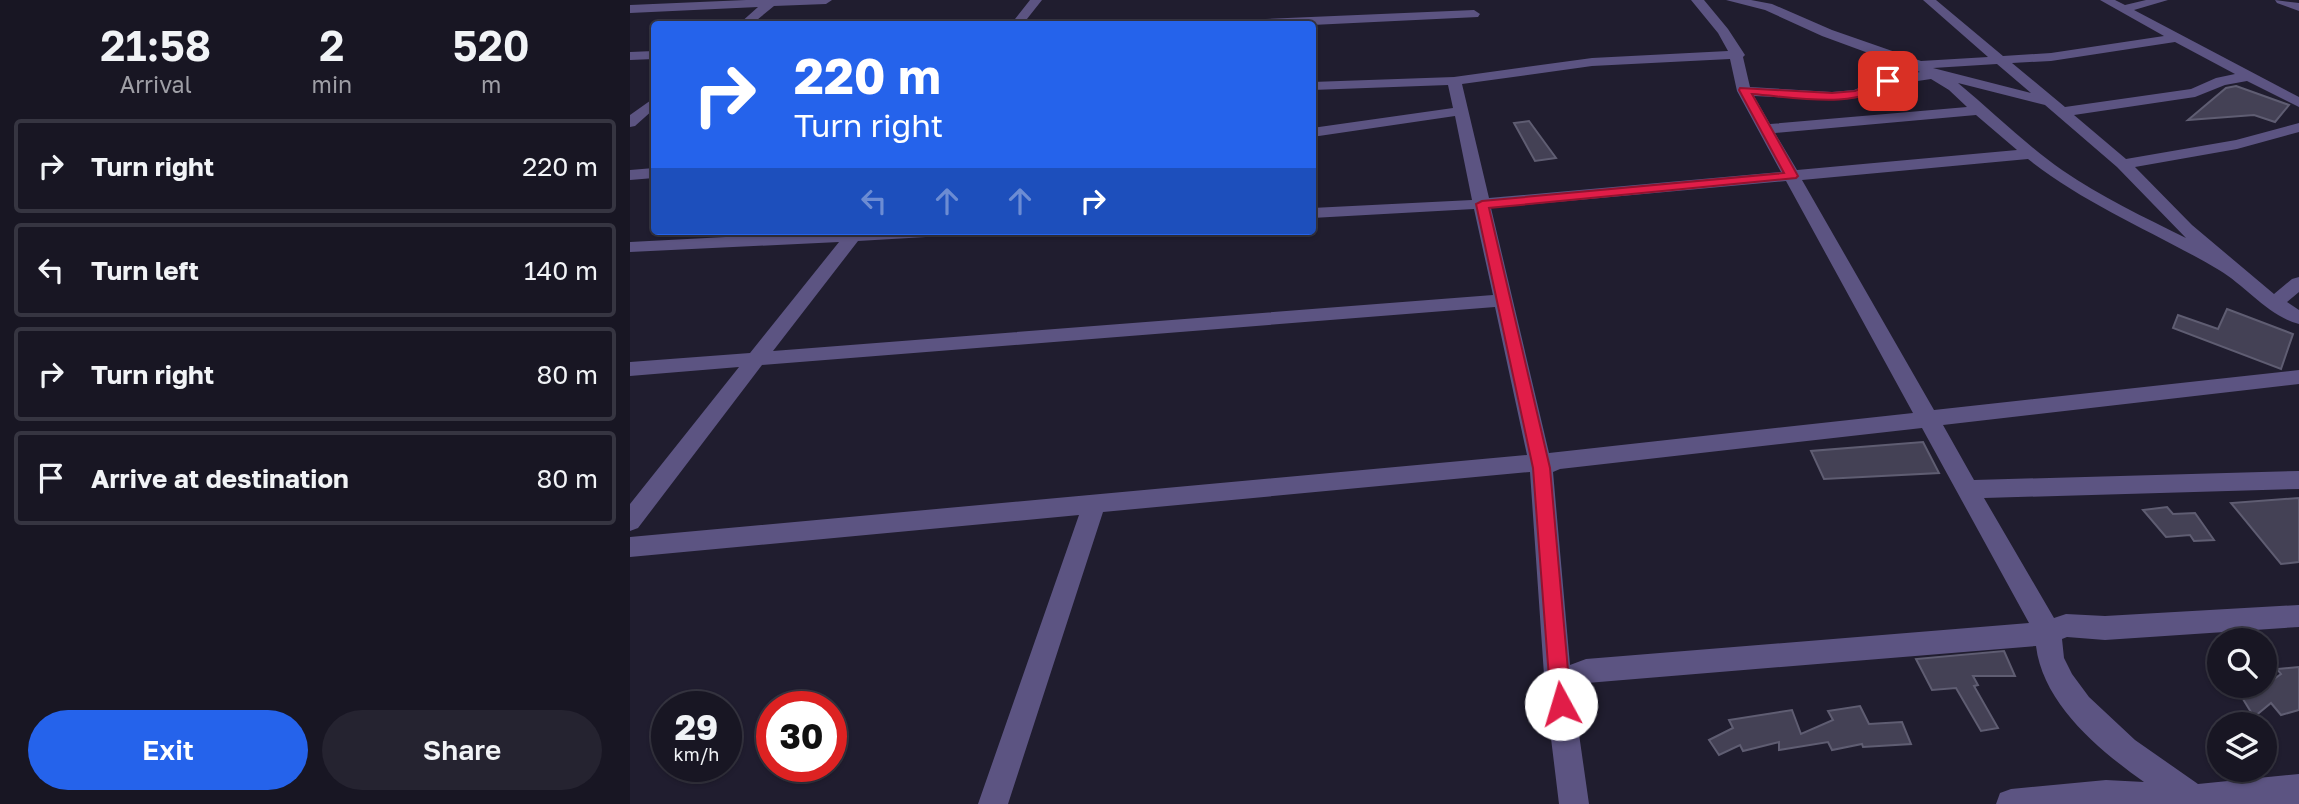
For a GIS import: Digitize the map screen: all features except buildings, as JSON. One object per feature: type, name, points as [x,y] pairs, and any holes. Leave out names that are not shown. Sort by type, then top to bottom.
[{"type":"street","points":[[630,9],[826,0]]},
{"type":"street","points":[[1019,21],[1036,0]]},
{"type":"street","points":[[1697,0],[1725,32],[1738,55],[1744,90],[2048,634],[2047,651],[2059,676],[2083,712],[2112,740],[2195,801]]},
{"type":"street","points":[[1732,0],[1768,7],[1827,33],[1918,65],[1954,87],[2029,154],[2101,201],[2228,267]]},
{"type":"street","points":[[1929,0],[2123,164],[2186,229],[2228,267],[2274,303],[2299,318]]},
{"type":"street","points":[[2106,0],[2299,103]]},
{"type":"street","points":[[2123,9],[2162,0]]},
{"type":"street","points":[[2281,0],[2299,6]]},
{"type":"street","points":[[749,21],[773,1]]},
{"type":"street","points":[[1311,21],[1475,14]]},
{"type":"street","points":[[1918,65],[2080,53],[2178,38]]},
{"type":"street","points":[[630,56],[651,55]]},
{"type":"street","points":[[1316,86],[1454,81],[1592,62],[1738,55]]},
{"type":"street","points":[[1744,90],[1832,96],[1857,94],[1888,81],[1912,76],[1936,76],[1963,80],[2055,107],[2186,95],[2221,82],[2249,76]]},
{"type":"street","points":[[1454,81],[1504,300],[1546,464],[1559,689],[1574,804]]},
{"type":"street","points":[[630,109],[651,106]]},
{"type":"street","points":[[630,123],[651,107]]},
{"type":"street","points":[[1765,129],[1980,110]]},
{"type":"street","points":[[1316,132],[1461,111]]},
{"type":"street","points":[[2123,164],[2237,144],[2299,127]]},
{"type":"street","points":[[1316,213],[1482,204],[2029,154]]},
{"type":"street","points":[[630,175],[651,173]]},
{"type":"street","points":[[630,247],[822,235]]},
{"type":"street","points":[[630,521],[852,235]]},
{"type":"street","points":[[2274,303],[2299,283]]},
{"type":"street","points":[[630,369],[1504,300]]},
{"type":"street","points":[[630,547],[1546,464],[2299,377]]},
{"type":"street","points":[[1967,489],[2299,480]]},
{"type":"street","points":[[993,804],[1094,504]]},
{"type":"street","points":[[1559,689],[1566,678],[1586,671],[2048,634],[2066,625],[2105,628],[2299,616]]},
{"type":"street","points":[[2011,804],[2106,795],[2195,801],[2299,789]]},
{"type":"route","points":[[1561,704],[1541,468],[1482,204],[1792,176],[1744,90],[1832,96],[1857,94],[1888,81]]}]
